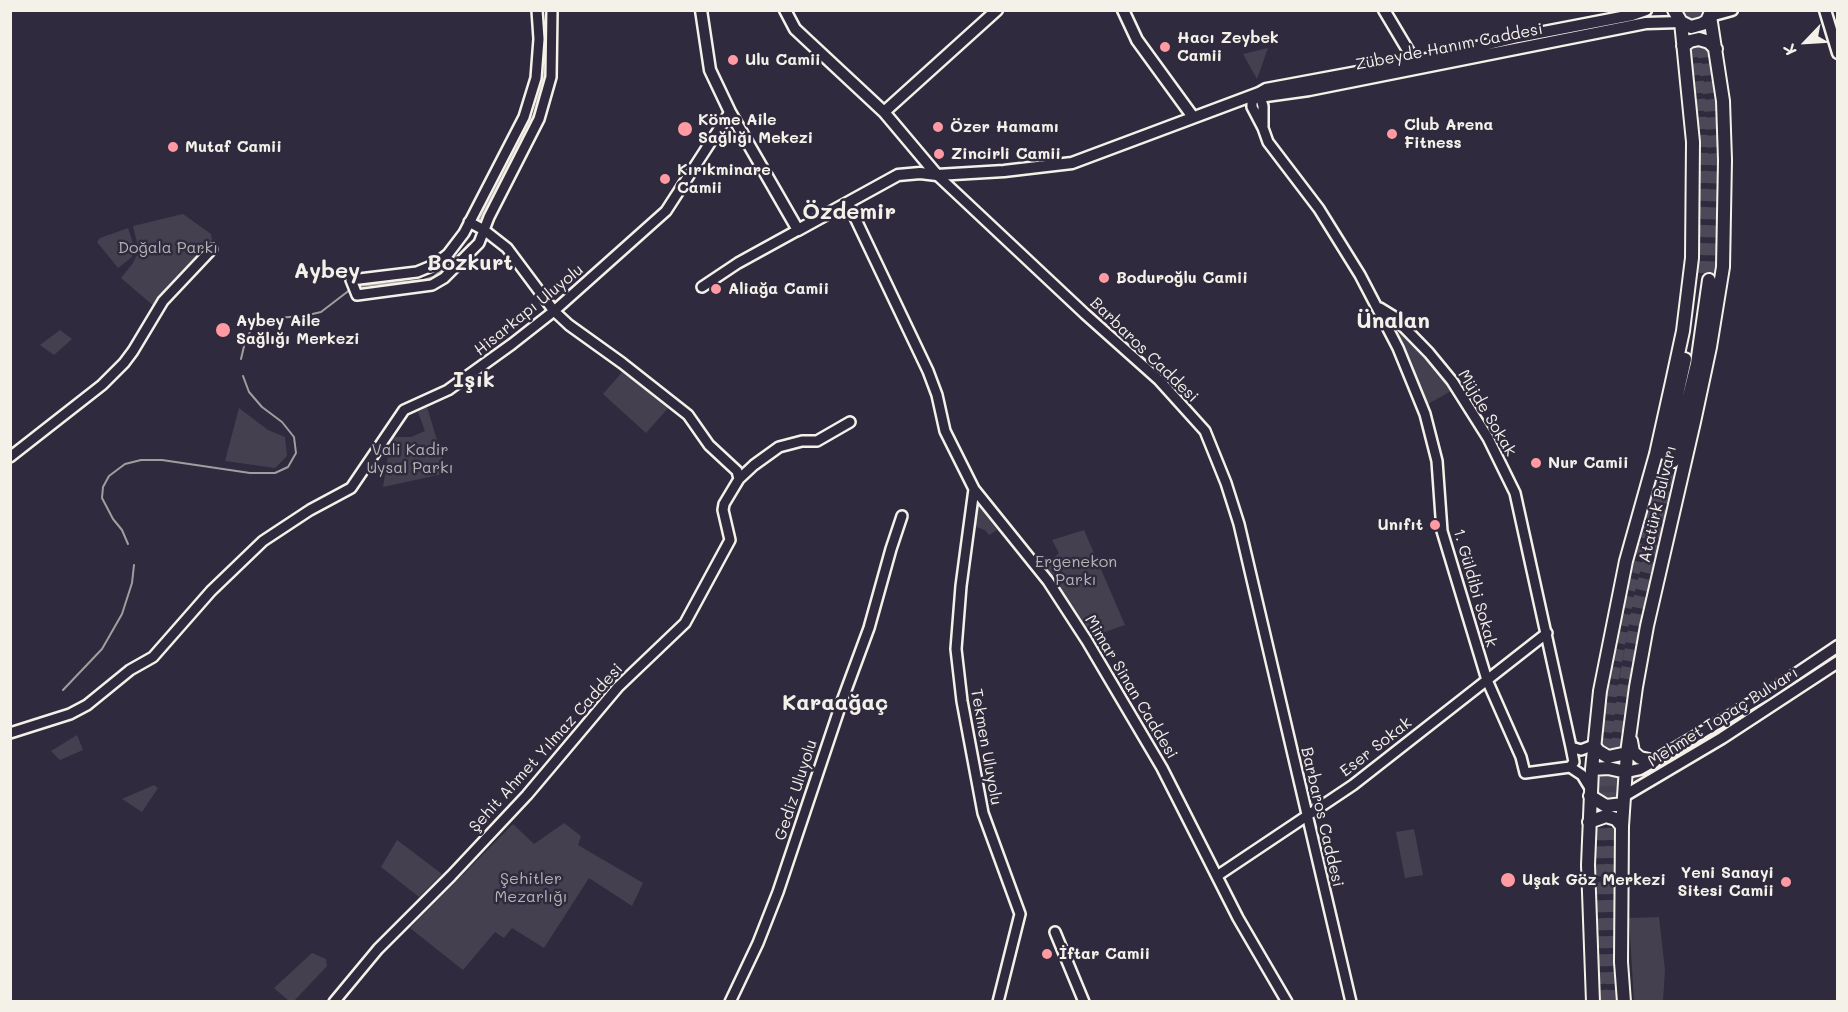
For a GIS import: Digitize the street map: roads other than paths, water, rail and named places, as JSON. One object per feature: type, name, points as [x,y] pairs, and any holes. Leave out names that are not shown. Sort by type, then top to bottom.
[{"type":"highway","name":"Atatürk Bulvarı","points":[[1593,1002],[1588,909],[1589,822],[1600,691],[1626,561],[1656,454],[1672,382],[1683,331],[1690,279],[1693,142],[1681,22],[1674,10]]},
{"type":"highway","name":"Atatürk Bulvarı","points":[[1624,1002],[1621,962],[1622,826],[1629,734],[1647,626],[1710,347],[1723,267],[1725,136],[1723,101],[1711,13]]},
{"type":"highway","points":[[1681,22],[1686,26],[1697,26],[1702,24],[1711,13]]},
{"type":"highway","points":[[1683,46],[1699,39],[1709,42],[1716,49]]},
{"type":"highway","name":"Atatürk Bulvarı","points":[[1668,459],[1696,364],[1703,279]]},
{"type":"highway","points":[[1629,734],[1633,752],[1640,758],[1654,761]]},
{"type":"highway","points":[[1594,745],[1603,756],[1627,753]]},
{"type":"highway","points":[[1592,770],[1608,768],[1626,772]]},
{"type":"highway","points":[[1590,792],[1606,806],[1624,800]]},
{"type":"highway","points":[[1589,822],[1606,816],[1616,819],[1622,826]]},
{"type":"main road","points":[[701,10],[710,70],[730,112],[798,230]]},
{"type":"main road","name":"Barbaros Caddesi","points":[[784,10],[795,29],[884,112],[937,175]]},
{"type":"main road","points":[[884,112],[997,10]]},
{"type":"main road","points":[[1123,10],[1137,40],[1192,117]]},
{"type":"main road","points":[[1384,10],[1415,62]]},
{"type":"main road","name":"Zübeyde Hanım Caddesi","points":[[798,230],[898,175],[920,172],[937,175],[1004,171],[1072,163],[1266,89],[1415,62],[1518,37],[1632,15],[1646,10]]},
{"type":"main road","points":[[1711,13],[1732,10]]},
{"type":"main road","points":[[1825,10],[1838,53]]},
{"type":"main road","name":"Zübeyde Hanım Caddesi","points":[[1259,93],[1266,96],[1309,90],[1634,25],[1681,22]]},
{"type":"main road","name":"Mehmet Topaç Bulvarı","points":[[1626,772],[1640,769],[1714,726],[1820,660],[1838,646]]},
{"type":"main road","name":"Mehmet Topaç Bulvarı","points":[[1624,800],[1838,662]]},
{"type":"main road","points":[[1714,726],[1722,738]]},
{"type":"street","points":[[537,10],[539,39],[536,78],[524,117],[464,233],[448,254],[434,265],[417,272],[351,279],[357,295],[432,285],[444,278],[479,243],[539,119],[551,77],[552,10]]},
{"type":"street","name":"Müjde Sokak","points":[[1259,93],[1263,106],[1263,128],[1268,142],[1319,209],[1378,307],[1394,316],[1452,381],[1488,438],[1515,493],[1571,747],[1574,762],[1570,767]]},
{"type":"street","name":"Hisarkapı Uluyolu","points":[[10,734],[70,714],[87,705],[130,670],[153,657],[211,591],[263,541],[310,510],[351,488],[404,410],[448,390],[475,372],[554,311],[666,211],[730,112]]},
{"type":"street","name":"Barbaros Caddesi","points":[[937,175],[1159,380],[1205,431],[1226,483],[1239,524],[1351,1002]]},
{"type":"street","name":"Mimar Sinan Caddesi","points":[[848,203],[928,371],[942,412],[945,431],[974,489],[1047,580],[1076,624],[1162,768],[1238,918],[1287,1002]]},
{"type":"street","points":[[470,222],[507,248],[554,311],[568,325],[651,384],[688,415],[709,445],[737,471],[739,479]]},
{"type":"street","points":[[702,287],[738,263],[798,230]]},
{"type":"street","points":[[464,233],[479,243]]},
{"type":"street","points":[[10,457],[102,385],[124,363],[163,301],[212,249]]},
{"type":"street","name":"1. Güldibi Sokak","points":[[1378,307],[1398,348],[1425,414],[1437,461],[1442,531],[1487,680],[1521,757],[1525,773],[1570,767]]},
{"type":"street","name":"Şehit Ahmet Yılmaz Caddesi","points":[[334,1002],[378,949],[527,795],[618,687],[685,623],[730,540],[723,510],[724,504],[739,479],[754,465],[780,447],[802,441],[817,441],[850,422]]},
{"type":"street","name":"Tekmen Uluyolu","points":[[974,489],[961,586],[956,649],[962,701],[983,813],[1020,914],[998,1002]]},
{"type":"street","name":"Gediz Uluyolu","points":[[730,1002],[758,943],[778,891],[869,628],[902,516]]},
{"type":"street","name":"Eser Sokak","points":[[1217,876],[1378,767],[1547,633]]},
{"type":"street","points":[[1571,747],[1581,750],[1594,745]]},
{"type":"street","points":[[1571,747],[1580,763],[1592,770]]},
{"type":"street","points":[[1570,767],[1582,775],[1590,792]]},
{"type":"street","points":[[1055,932],[1084,1002]]},
{"type":"waterway","points":[[478,223],[534,114],[544,74],[543,10]]},
{"type":"waterway","points":[[359,286],[424,280],[433,277],[469,244]]},
{"type":"waterway","points":[[241,359],[245,342],[252,328],[262,319],[304,316],[321,312],[351,289]]},
{"type":"waterway","points":[[128,544],[102,498],[103,487],[109,476],[125,464],[141,460],[162,460],[250,473],[275,473],[288,467],[296,453],[294,437],[282,422],[262,407],[249,392],[243,376]]},
{"type":"waterway","points":[[63,690],[102,649],[122,614],[132,583],[134,565]]},
{"type":"tunnel","points":[[1687,10],[1695,53],[1701,116],[1703,198],[1698,278]]},
{"type":"tunnel","points":[[1699,10],[1713,154],[1709,280]]},
{"type":"tunnel","points":[[1603,1002],[1600,976],[1601,825],[1605,745],[1613,678],[1628,595],[1663,456]]},
{"type":"tunnel","points":[[1613,1002],[1610,890],[1617,746],[1624,687],[1639,601],[1673,461]]},
{"type":"place","name":"Hacı Zeybek Camii","points":[[1165,47]]},
{"type":"place","name":"Ulu Camii","points":[[733,60]]},
{"type":"place","name":"Özer Hamamı","points":[[938,127]]},
{"type":"place","name":"Köme Aile Sağlığı Mekezi","points":[[685,129]]},
{"type":"place","name":"Club Arena Fitness","points":[[1392,134]]},
{"type":"place","name":"Mutaf Camii","points":[[173,147]]},
{"type":"place","name":"Zincirli Camii","points":[[939,154]]},
{"type":"place","name":"Kırıkminare Camii","points":[[665,179]]},
{"type":"place","name":"Boduroğlu Camii","points":[[1104,278]]},
{"type":"place","name":"Aliağa Camii","points":[[716,289]]},
{"type":"place","name":"Aybey Aile Sağlığı Merkezi","points":[[223,330]]},
{"type":"place","name":"Nur Camii","points":[[1536,463]]},
{"type":"place","name":"Unıfıt","points":[[1435,525]]},
{"type":"place","name":"Uşak Göz Merkezi","points":[[1508,880]]},
{"type":"place","name":"Yeni Sanayi Sitesi Camii","points":[[1786,882]]},
{"type":"place","name":"İftar Camii","points":[[1047,954]]},
{"type":"district","name":"Özdemir","points":[[849,212]]},
{"type":"district","name":"Bozkurt","points":[[470,263]]},
{"type":"district","name":"Aybey","points":[[327,271]]},
{"type":"district","name":"Ünalan","points":[[1393,321]]},
{"type":"district","name":"Işık","points":[[474,380]]},
{"type":"district","name":"Karaağaç","points":[[835,703]]},
{"type":"park label","name":"Doğala Parkı","points":[[168,248]]},
{"type":"park label","name":"Vali Kadir Uysal Parkı","points":[[410,459]]},
{"type":"park label","name":"Ergenekon Parkı","points":[[1076,571]]},
{"type":"park label","name":"Şehitler Mezarlığı","points":[[531,888]]}]
